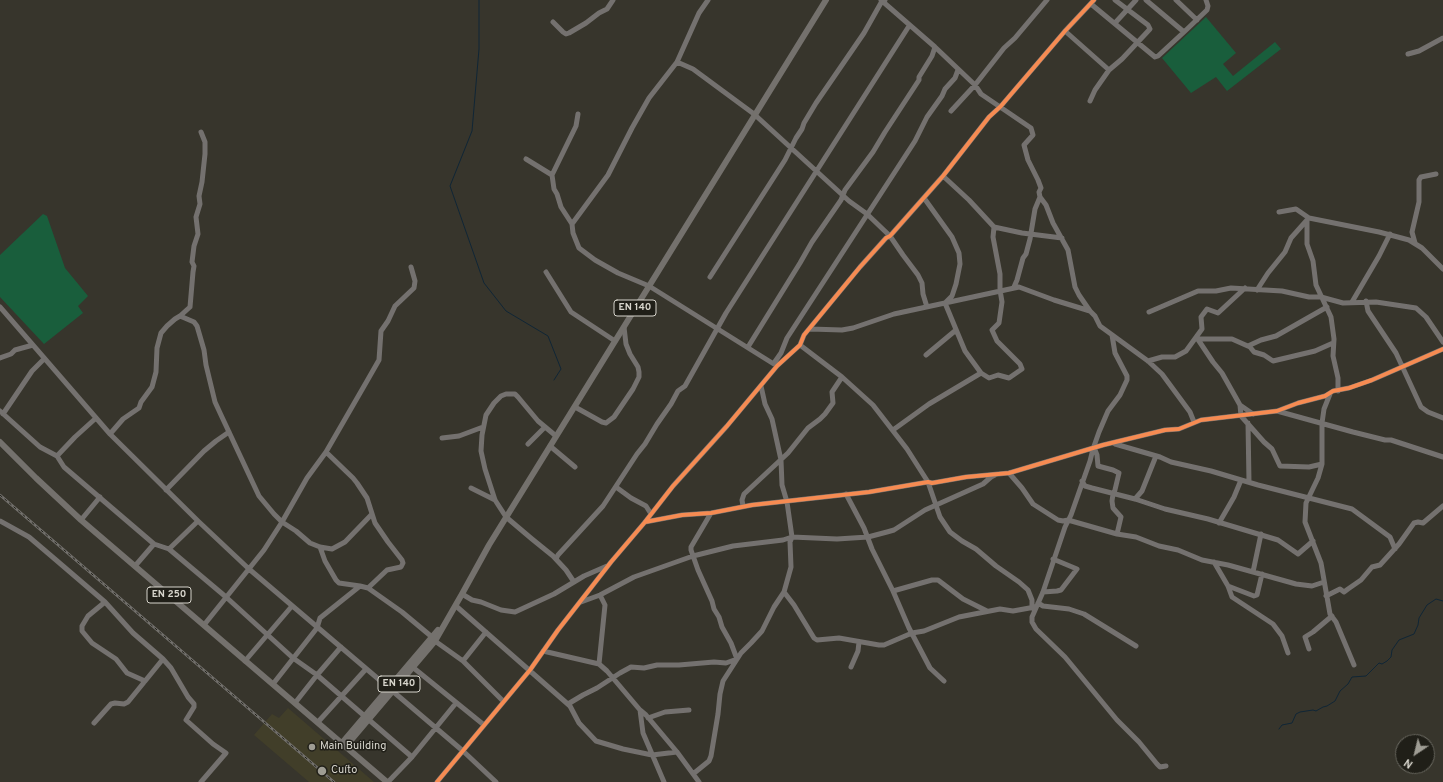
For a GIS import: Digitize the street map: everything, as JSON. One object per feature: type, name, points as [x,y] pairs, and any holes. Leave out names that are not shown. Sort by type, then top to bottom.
[{"type":"main road","name":"EN 140","points":[[344,744],[433,639],[456,606],[506,516],[826,0]]},
{"type":"main road","name":"EN 250","points":[[0,442],[81,520],[344,744]]},
{"type":"main road","points":[[344,744],[388,782]]},
{"type":"street","points":[[553,22],[563,32],[566,34],[569,33],[607,9],[612,0]]},
{"type":"street","points":[[572,224],[602,184],[649,98],[677,62],[699,13],[708,0]]},
{"type":"street","points":[[710,278],[785,160],[816,103],[864,32],[883,0],[909,26],[935,47],[975,85],[981,94],[1001,106],[1018,120],[1026,124],[1033,131],[1032,137],[1024,145],[1028,160],[1041,188],[1026,254],[1023,258],[1014,287]]},
{"type":"street","points":[[951,111],[1047,0]]},
{"type":"street","points":[[1090,101],[1095,90],[1109,70],[1122,59],[1150,29],[1148,25],[1116,0]]},
{"type":"street","points":[[1114,23],[1136,0]]},
{"type":"street","points":[[1146,0],[1184,32]]},
{"type":"street","points":[[1176,0],[1197,20]]},
{"type":"street","points":[[776,365],[800,345],[804,335],[886,238],[890,236],[924,198],[989,118],[1093,2],[1114,23],[1155,57],[1158,56],[1207,10],[1208,6],[1206,0]]},
{"type":"street","points":[[555,556],[603,506],[645,444],[678,391],[685,386],[717,329],[764,252],[817,172],[853,112],[909,26]]},
{"type":"street","points":[[1065,32],[1109,70]]},
{"type":"street","points":[[1408,54],[1419,51],[1443,38]]},
{"type":"street","points":[[748,348],[812,242],[844,195],[845,190],[874,152],[885,132],[919,80],[919,77],[932,56],[935,47]]},
{"type":"street","points":[[677,62],[693,69],[754,114],[792,147],[849,201],[867,214],[890,236],[922,283],[923,294],[927,307]]},
{"type":"street","points":[[437,782],[530,670],[580,602],[673,486],[761,386],[776,365],[787,338],[915,141],[927,117],[942,96],[945,89],[955,78],[958,70]]},
{"type":"street","points":[[578,114],[576,126],[552,175],[554,189],[572,224],[575,240],[579,248],[585,254],[618,273],[649,286],[776,365]]},
{"type":"street","points":[[110,434],[123,419],[139,408],[141,402],[152,387],[156,372],[157,348],[159,340],[167,326],[190,307],[194,266],[192,262],[194,246],[198,234],[196,217],[200,204],[199,196],[205,154],[205,142],[201,132]]},
{"type":"street","points":[[526,159],[552,175]]},
{"type":"street","points":[[1414,243],[1412,232],[1419,202],[1419,180],[1421,177],[1436,174]]},
{"type":"street","points":[[943,176],[969,200],[994,227],[1022,233],[1062,238]]},
{"type":"street","points":[[1040,196],[1046,205],[1053,223],[1066,244],[1075,287],[1100,326],[1148,361],[1162,374],[1190,412],[1194,422]]},
{"type":"street","points":[[924,198],[952,237],[960,257],[956,284],[952,296],[945,303]]},
{"type":"street","points":[[1279,212],[1296,209],[1308,219],[1390,234],[1409,240],[1442,267]]},
{"type":"street","points":[[1257,290],[1268,273],[1285,252],[1291,238],[1308,219]]},
{"type":"street","points":[[1308,219],[1307,246],[1313,261],[1316,284],[1331,317],[1333,343],[1332,356],[1338,378],[1338,391]]},
{"type":"street","points":[[945,303],[965,350],[981,373],[989,378],[998,375],[1009,378],[1022,369],[1020,364],[997,341],[992,330],[999,323],[1002,302],[1000,274],[993,237],[994,227]]},
{"type":"street","points":[[1352,302],[1390,234]]},
{"type":"street","points":[[204,625],[249,569],[282,522],[307,478],[326,452],[379,360],[381,331],[388,321],[395,306],[414,288],[415,281],[411,267]]},
{"type":"street","points":[[546,272],[571,312],[615,341]]},
{"type":"street","points":[[810,329],[842,330],[853,328],[894,314],[1014,287],[1024,288],[1054,300],[1090,311]]},
{"type":"street","points":[[1148,361],[1162,357],[1175,357],[1181,355],[1198,339],[1202,329],[1201,317],[1207,309],[1218,313],[1245,288]]},
{"type":"street","points":[[1149,312],[1198,291],[1245,288],[1309,297],[1321,297],[1343,303],[1366,301],[1416,308],[1426,316],[1443,342]]},
{"type":"street","points":[[1366,301],[1368,311],[1396,353],[1421,407],[1428,412],[1443,418]]},
{"type":"street","points":[[1248,346],[1261,340],[1276,336],[1327,307]]},
{"type":"street","points":[[1,310],[110,434],[198,521],[249,569],[496,782]]},
{"type":"street","points":[[180,316],[194,322],[197,326],[216,402],[229,432],[259,496],[282,522],[296,530],[310,543],[320,548],[332,549],[340,546],[372,514]]},
{"type":"street","points":[[575,407],[606,423],[614,416],[633,389],[639,377],[639,372],[638,367],[628,349],[624,327]]},
{"type":"street","points":[[926,355],[956,330]]},
{"type":"street","points":[[1112,335],[1115,353],[1128,380],[1120,395],[1108,410],[1093,449],[1071,516],[1068,520],[1053,559],[1043,592],[1035,606],[1032,622],[1036,629],[1065,657],[1117,720],[1139,742],[1157,764],[1160,767],[1166,766]]},
{"type":"street","points":[[1198,339],[1230,338],[1248,346],[1254,352],[1264,355],[1273,361],[1315,351],[1333,343]]},
{"type":"street","points":[[1198,339],[1222,373],[1240,405],[1241,416],[1272,449],[1280,466],[1309,467],[1322,464]]},
{"type":"street","points":[[0,358],[11,354],[16,350],[33,345]]},
{"type":"street","points":[[800,345],[842,377],[873,405],[894,430],[928,482],[940,517],[950,532],[976,549],[996,566],[1019,582],[1028,590],[1035,606]]},
{"type":"street","points":[[645,522],[682,515],[711,513],[743,506],[787,502],[1009,472],[1112,443],[1165,430],[1179,429],[1194,422],[1277,411],[1372,380],[1443,349]]},
{"type":"street","points":[[44,359],[32,371],[2,413],[40,447],[57,456],[64,467],[154,544],[169,549],[226,597],[293,658],[317,675],[412,757]]},
{"type":"street","points":[[894,430],[929,404],[981,373]]},
{"type":"street","points":[[743,506],[742,496],[788,453],[808,428],[820,419],[833,403],[832,392],[842,377]]},
{"type":"street","points":[[693,774],[709,761],[711,756],[723,681],[741,653],[759,635],[784,592],[791,567],[790,542],[792,537],[787,502],[782,485],[781,460],[772,419],[765,404],[761,386]]},
{"type":"street","points":[[1330,393],[1324,409],[1322,423],[1322,464],[1318,478],[1305,509],[1305,522],[1321,563],[1326,596],[1332,616],[1354,665]]},
{"type":"street","points":[[556,436],[544,427],[515,394],[506,394],[501,396],[491,406],[486,415],[481,443],[482,460],[495,500],[506,516],[532,539],[555,556],[574,582]]},
{"type":"street","points":[[1240,405],[1253,414]]},
{"type":"street","points":[[1277,411],[1385,440],[1391,440],[1443,457]]},
{"type":"street","points":[[57,456],[96,418]]},
{"type":"street","points":[[1248,423],[1249,482]]},
{"type":"street","points":[[528,444],[544,427]]},
{"type":"street","points":[[442,438],[459,436],[483,428]]},
{"type":"street","points":[[166,490],[210,446],[229,432]]},
{"type":"street","points":[[1112,443],[1156,456],[1170,462],[1211,471],[1308,499],[1352,509],[1357,511],[1390,537],[1395,549]]},
{"type":"street","points":[[550,446],[575,467]]},
{"type":"street","points":[[1093,449],[1097,455],[1098,466],[1118,473],[1112,501],[1113,508],[1121,517],[1117,534]]},
{"type":"street","points":[[326,452],[357,483],[367,498],[375,523],[403,563],[398,568],[387,570],[368,588]]},
{"type":"street","points":[[1136,499],[1142,492],[1156,456]]},
{"type":"street","points":[[1009,472],[1022,488],[1029,500],[1036,507],[1058,520],[1068,520],[1117,534],[1136,537],[1202,560],[1290,582],[1312,586],[1324,582]]},
{"type":"street","points":[[580,602],[600,595],[634,577],[693,556],[733,546],[783,540],[792,537],[822,539],[868,537],[894,530],[917,514],[936,504],[978,487],[990,477],[997,474]]},
{"type":"street","points":[[1219,523],[1234,497],[1241,480]]},
{"type":"street","points":[[1082,481],[1088,487],[1261,534],[1278,540],[1298,554],[1313,541]]},
{"type":"street","points":[[616,487],[631,498],[646,506],[651,514]]},
{"type":"street","points":[[471,488],[495,500]]},
{"type":"street","points":[[846,494],[930,668],[944,681]]},
{"type":"street","points":[[81,520],[100,497]]},
{"type":"street","points":[[1326,596],[1340,590],[1344,592],[1361,580],[1372,567],[1380,566],[1395,549],[1414,523],[1423,523],[1443,506]]},
{"type":"street","points":[[711,513],[691,547],[700,576],[712,600],[713,607],[731,642],[737,659]]},
{"type":"street","points":[[0,521],[29,537],[105,602],[133,633],[163,659],[171,668],[194,704],[194,707],[186,720],[213,744],[226,753],[201,782]]},
{"type":"street","points":[[169,549],[198,521]]},
{"type":"street","points":[[1253,572],[1261,534]]},
{"type":"street","points":[[135,566],[154,544]]},
{"type":"street","points":[[320,548],[325,561],[339,583],[368,588],[402,612],[433,639],[462,661],[503,701]]},
{"type":"street","points":[[1043,592],[1061,590],[1077,570],[1053,559]]},
{"type":"street","points":[[1214,562],[1234,599],[1254,610],[1278,629],[1288,653]]},
{"type":"street","points":[[462,594],[472,600],[501,610],[514,612],[554,594],[574,582],[609,565]]},
{"type":"street","points":[[1228,586],[1254,596],[1257,595],[1262,574]]},
{"type":"street","points":[[893,591],[932,580],[938,580],[963,599],[988,611]]},
{"type":"street","points":[[273,684],[317,628],[320,618],[360,586]]},
{"type":"street","points":[[784,592],[794,605],[814,638],[817,640],[839,638],[872,645],[884,645],[912,633],[924,631],[959,617],[1000,608],[1013,611],[1035,606],[1043,606],[1069,609],[1084,614],[1136,646]]},
{"type":"street","points":[[599,664],[601,657],[605,605],[600,595]]},
{"type":"street","points":[[105,602],[88,616],[82,626],[82,631],[92,642],[116,659],[127,673],[145,681]]},
{"type":"street","points":[[245,661],[292,606]]},
{"type":"street","points":[[456,606],[568,704],[579,723],[596,741],[623,749],[652,755],[677,752]]},
{"type":"street","points":[[1309,649],[1305,637],[1332,616]]},
{"type":"street","points":[[462,661],[486,632]]},
{"type":"street","points":[[851,667],[858,651],[859,642]]},
{"type":"street","points":[[295,703],[341,647]]},
{"type":"street","points":[[543,651],[599,664],[613,677],[677,752],[699,782]]},
{"type":"street","points":[[94,723],[111,704],[124,704],[128,702],[163,659]]},
{"type":"street","points":[[568,704],[598,688],[613,677],[631,667],[644,668],[657,665],[680,665],[714,662],[726,663],[737,659]]},
{"type":"street","points":[[411,666],[484,725]]},
{"type":"street","points":[[318,722],[366,669]]},
{"type":"street","points":[[388,782],[412,757],[456,703]]},
{"type":"street","points":[[640,710],[643,733],[664,782]]},
{"type":"street","points":[[648,718],[665,712],[689,710]]},
{"type":"shaded area","name":"Cuíto","points":[[288,708],[374,782],[309,782],[254,735],[272,714],[279,718]]},
{"type":"green space","points":[[1206,17],[1236,53],[1223,64],[1233,76],[1275,42],[1281,49],[1227,91],[1216,77],[1191,93],[1162,58]]},
{"type":"green space","points":[[43,214],[47,216],[65,268],[88,296],[78,306],[83,313],[44,344],[0,297],[0,255]]},
{"type":"waterway","points":[[479,0],[479,49],[472,131],[450,186],[484,283],[506,311],[548,336],[561,369],[554,380]]},
{"type":"waterway","points":[[1279,729],[1282,725],[1292,723],[1296,714],[1313,710],[1316,711],[1335,701],[1340,691],[1348,684],[1352,677],[1366,676],[1379,663],[1382,664],[1387,661],[1391,657],[1392,650],[1399,640],[1414,634],[1419,618],[1427,605],[1436,599],[1443,601]]},
{"type":"railway","points":[[0,495],[334,782]]},
{"type":"cycle path","points":[[437,782],[530,670],[558,630],[673,486],[727,426],[777,366],[800,345],[804,335],[860,267],[886,238],[890,236],[943,176],[989,117],[1001,106],[1065,31],[1094,0]]},
{"type":"cycle path","points":[[645,522],[682,515],[711,513],[752,505],[869,492],[928,482],[932,483],[966,477],[1009,473],[1103,445],[1165,430],[1179,429],[1201,420],[1277,411],[1298,403],[1325,396],[1333,391],[1349,388],[1372,380],[1443,349]]},
{"type":"place","name":"Main Building","points":[[312,747]]},
{"type":"place","name":"Cuíto","points":[[322,771]]}]
